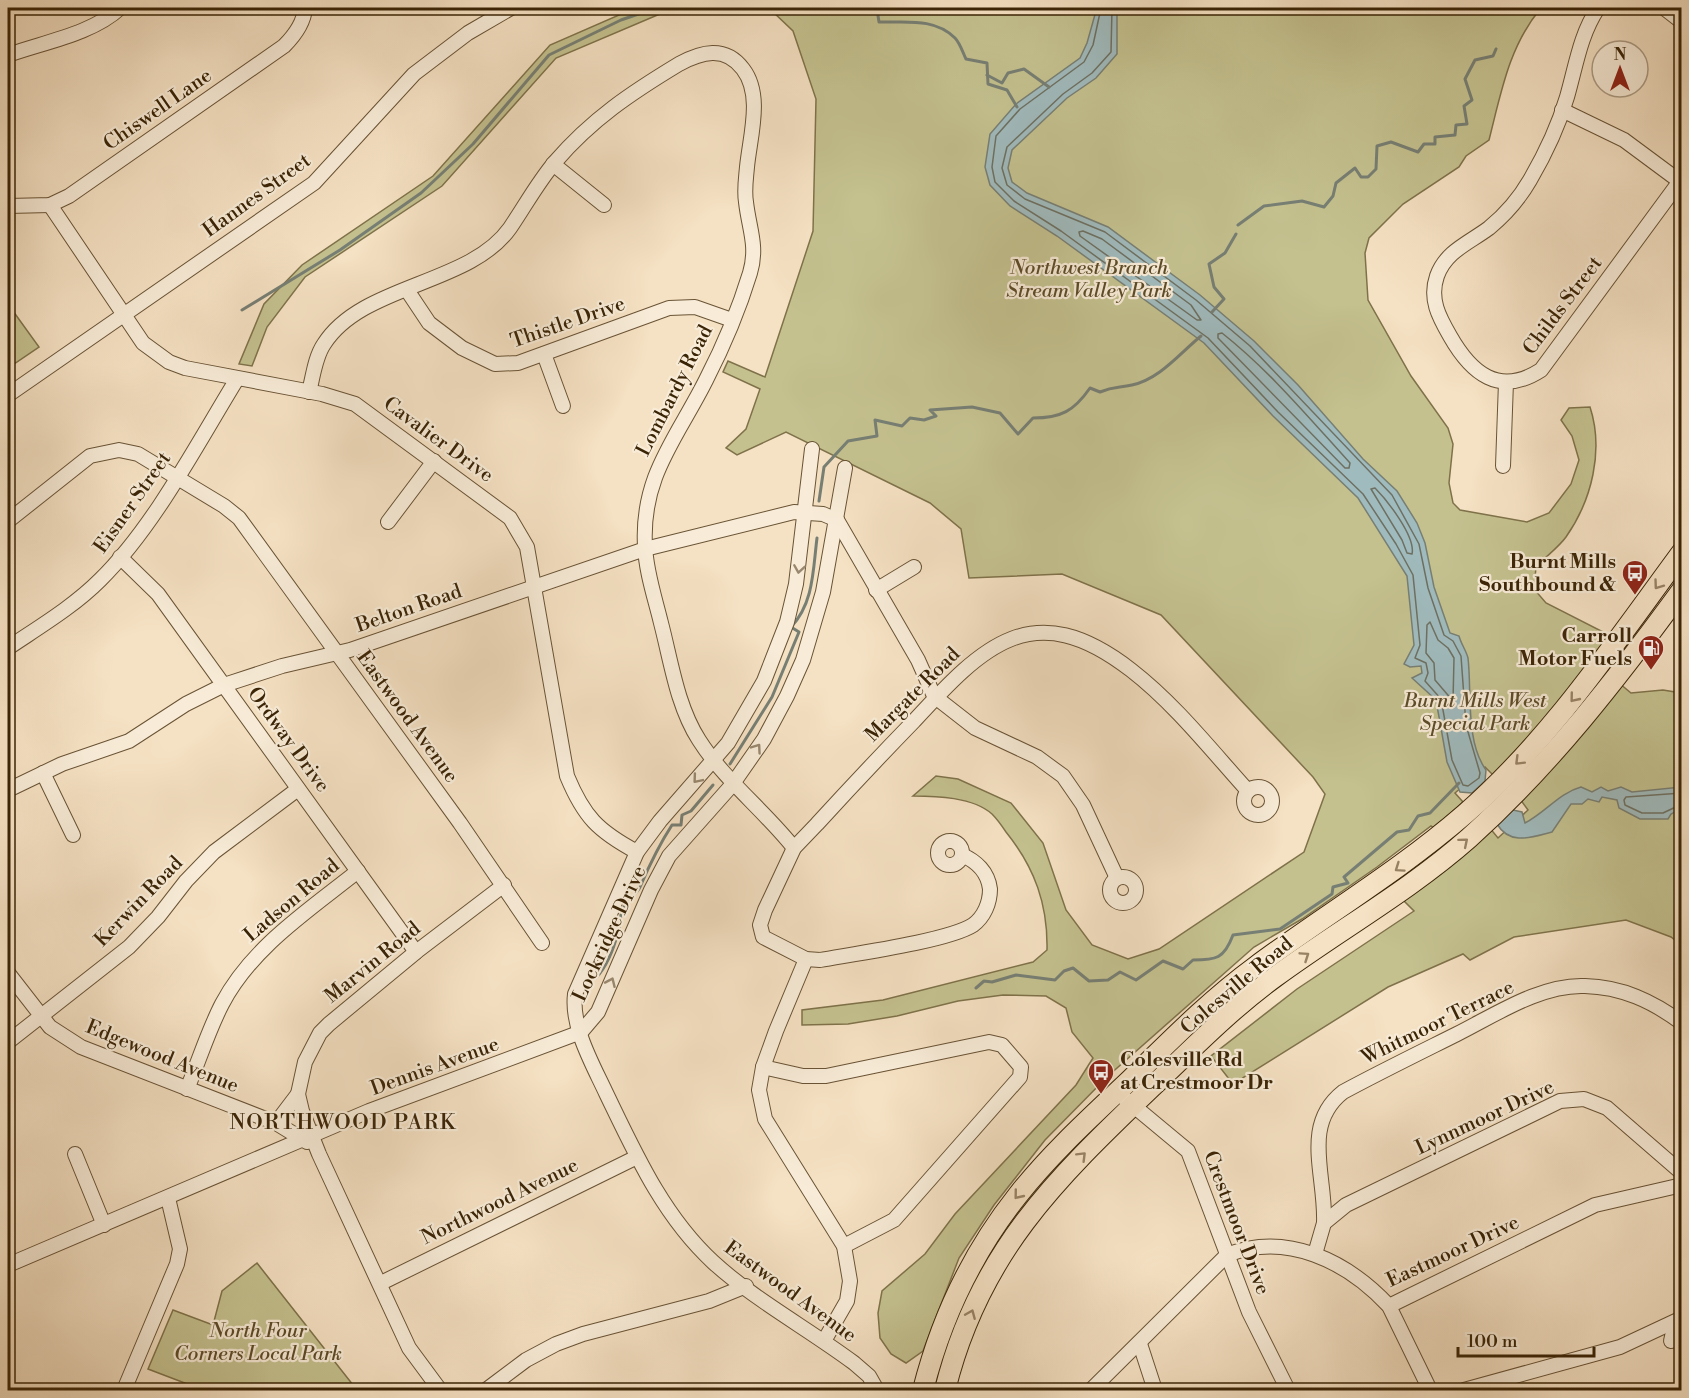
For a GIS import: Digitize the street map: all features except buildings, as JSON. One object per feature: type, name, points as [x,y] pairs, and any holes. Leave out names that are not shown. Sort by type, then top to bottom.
[{"type":"highway","name":"Colesville Road","points":[[923,1390],[933,1352],[951,1303],[988,1238],[1018,1194],[1052,1156],[1117,1092],[1251,969],[1407,862],[1495,785],[1524,757],[1584,685],[1682,552]]},
{"type":"highway","name":"Colesville Road","points":[[945,1390],[961,1339],[994,1266],[1021,1225],[1056,1182],[1224,1018],[1274,978],[1366,916],[1467,840],[1497,812],[1565,743],[1682,590]]},
{"type":"street","points":[[8,55],[85,28],[110,16],[120,8]]},
{"type":"street","name":"Chiswell Lane","points":[[8,206],[50,205],[69,196],[284,46],[296,33],[305,8]]},
{"type":"street","name":"Hannes Street","points":[[8,395],[314,183],[414,74],[468,33],[511,8]]},
{"type":"street","points":[[1503,466],[1506,382],[1487,378],[1474,370],[1462,358],[1438,315],[1434,290],[1442,266],[1450,255],[1512,207],[1531,178],[1562,110],[1581,41],[1598,8]]},
{"type":"street","points":[[1664,8],[1682,22]]},
{"type":"street","name":"Lombardy Road","points":[[309,392],[321,347],[337,326],[360,309],[406,290],[491,249],[507,232],[553,164],[600,116],[634,91],[698,53],[717,53],[730,57],[742,66],[754,91],[744,190],[755,249],[750,273],[706,381],[660,461],[651,483],[645,505],[645,549],[678,690],[697,738],[732,785],[782,833],[794,848]]},
{"type":"street","points":[[1562,110],[1624,140],[1681,182]]},
{"type":"street","points":[[553,164],[604,205]]},
{"type":"street","name":"Childs Street","points":[[1506,382],[1531,377],[1541,370],[1681,182]]},
{"type":"street","name":"Cavalier Drive","points":[[50,205],[143,343],[169,362],[356,404],[510,518],[518,528],[527,547],[567,776],[579,805],[594,824],[603,833],[637,852]]},
{"type":"street","name":"Thistle Drive","points":[[406,290],[429,323],[485,362],[495,364],[518,363],[669,308],[695,307],[732,320]]},
{"type":"street","points":[[544,354],[563,406]]},
{"type":"street","name":"Eisner Street","points":[[8,648],[100,581],[120,558],[177,476],[237,379]]},
{"type":"street","name":"Lockridge Drive","points":[[581,1032],[573,1009],[575,994],[637,852],[660,820],[728,743],[764,681],[780,640],[796,584],[812,449]]},
{"type":"street","name":"Eastwood Avenue","points":[[8,521],[90,456],[109,450],[138,454],[177,476],[239,518],[504,885],[542,943]]},
{"type":"street","points":[[388,522],[435,461]]},
{"type":"street","name":"Lockridge Drive","points":[[581,1032],[598,1012],[651,890],[669,856],[732,785],[764,739],[803,660],[823,592],[837,520],[837,502],[845,468]]},
{"type":"street","name":"Belton Road","points":[[8,790],[43,773],[129,741],[186,704],[224,685],[282,666],[402,633],[534,585],[645,549],[806,511],[823,514],[837,520]]},
{"type":"street","points":[[837,520],[918,660],[934,696],[975,728],[1037,757],[1063,776],[1083,805],[1117,878]]},
{"type":"street","name":"Ordway Drive","points":[[120,558],[158,594],[416,952]]},
{"type":"street","points":[[876,590],[914,567]]},
{"type":"street","name":"Margate Road","points":[[806,959],[762,937],[760,925],[794,848],[934,696],[984,652],[998,644],[1041,632],[1078,639],[1131,670],[1175,711],[1248,791]]},
{"type":"street","points":[[43,773],[73,835]]},
{"type":"street","name":"Kerwin Road","points":[[8,1042],[129,947],[214,852],[298,789]]},
{"type":"street","points":[[824,1341],[847,1301],[850,1281],[844,1246],[765,1119],[759,1090],[763,1067],[806,959],[820,960],[863,952],[948,934],[971,926],[986,909],[990,890],[988,881],[975,861],[962,855]]},
{"type":"street","name":"Ladson Road","points":[[187,1089],[222,1005],[249,964],[272,940],[358,872]]},
{"type":"street","name":"Marvin Road","points":[[276,1123],[298,1094],[305,1062],[320,1033],[416,952],[504,885]]},
{"type":"street","name":"Edgewood Avenue","points":[[8,973],[50,1027],[81,1047],[308,1137]]},
{"type":"street","name":"Whitmoor Terrace","points":[[1324,1223],[1325,1199],[1318,1135],[1324,1111],[1343,1092],[1524,1001],[1560,988],[1584,986],[1620,990],[1644,998],[1682,1023]]},
{"type":"street","name":"Eastwood Avenue","points":[[581,1032],[592,1062],[637,1156],[664,1205],[687,1234],[713,1262],[869,1376],[877,1390]]},
{"type":"street","name":"Dennis Avenue","points":[[8,1264],[308,1137],[581,1032]]},
{"type":"street","points":[[763,1067],[803,1076],[826,1076],[989,1042],[1002,1045],[1021,1067],[1020,1077],[894,1220],[844,1246]]},
{"type":"street","name":"Crestmoor Drive","points":[[1117,1092],[1188,1151],[1249,1312],[1288,1390]]},
{"type":"street","points":[[298,1094],[308,1137],[319,1154],[381,1282],[409,1348],[440,1390]]},
{"type":"street","name":"Lynnmoor Drive","points":[[1324,1223],[1346,1205],[1560,1101],[1584,1099],[1607,1108],[1682,1173]]},
{"type":"street","points":[[75,1154],[104,1224]]},
{"type":"street","name":"Northwood Avenue","points":[[381,1282],[637,1156]]},
{"type":"street","name":"Eastmoor Drive","points":[[1091,1390],[1140,1344],[1227,1255],[1247,1247],[1273,1245],[1315,1254],[1367,1285],[1389,1306],[1596,1205],[1682,1185]]},
{"type":"street","points":[[124,1390],[177,1264],[180,1249],[168,1198]]},
{"type":"street","points":[[1315,1254],[1324,1223]]},
{"type":"street","points":[[486,1390],[526,1360],[556,1344],[583,1334],[709,1301],[746,1286]]},
{"type":"street","points":[[1389,1306],[1430,1390]]},
{"type":"street","points":[[1671,1341],[1678,1320]]},
{"type":"street","points":[[1464,1390],[1620,1347],[1678,1320]]},
{"type":"street","points":[[1140,1344],[1155,1390]]},
{"type":"green space","points":[[635,8],[674,8],[556,58],[442,186],[305,277],[267,327],[252,366],[239,364],[264,304],[302,265],[433,176],[550,45]]},
{"type":"green space","name":"Northwest Branch Stream Valley Park","points":[[756,8],[1541,8],[1521,38],[1514,54],[1502,88],[1489,140],[1466,156],[1459,167],[1403,204],[1369,238],[1365,253],[1368,300],[1411,376],[1448,428],[1453,444],[1449,483],[1453,503],[1460,510],[1527,522],[1549,513],[1571,484],[1579,460],[1572,436],[1561,420],[1569,408],[1590,407],[1596,440],[1593,474],[1583,507],[1566,537],[1536,567],[1534,589],[1546,603],[1611,636],[1553,710],[1493,775],[1485,767],[1455,793],[1463,802],[1434,828],[1431,826],[1302,919],[1254,947],[1108,1076],[1045,1140],[994,1205],[959,1258],[923,1351],[906,1363],[891,1354],[880,1338],[878,1313],[882,1291],[925,1254],[955,1214],[1076,1085],[1093,1058],[1072,1032],[1066,1008],[1046,996],[1003,995],[958,1001],[897,1016],[848,1024],[802,1025],[802,1010],[883,1000],[1033,962],[1047,950],[1045,918],[1038,888],[1025,859],[996,818],[984,808],[965,801],[943,797],[913,796],[936,776],[958,779],[1011,803],[1043,843],[1066,910],[1092,945],[1128,959],[1159,949],[1304,852],[1325,794],[1313,777],[1161,615],[1062,574],[969,578],[961,529],[930,503],[786,432],[737,455],[726,448],[746,429],[760,389],[723,372],[728,361],[765,377],[813,231],[816,99],[793,31],[772,11]]},
{"type":"green space","points":[[8,310],[13,311],[39,347],[8,368]]},
{"type":"green space","points":[[1619,683],[1631,693],[1663,690],[1681,693],[1681,945],[1671,937],[1626,920],[1514,937],[1470,960],[1463,954],[1388,987],[1233,1084],[1211,1056],[1297,989],[1414,911],[1403,900],[1489,827],[1498,838],[1528,810],[1520,799]]},
{"type":"green space","name":"North Four Corners Local Park","points":[[257,1263],[357,1390],[203,1390],[148,1369],[173,1310],[213,1325],[222,1291]]},
{"type":"water","points":[[1093,8],[1117,8],[1117,54],[1096,78],[1067,98],[1012,150],[1008,168],[1012,182],[1027,193],[1108,227],[1200,295],[1254,341],[1298,385],[1363,459],[1397,491],[1417,523],[1425,543],[1434,587],[1450,633],[1459,636],[1468,658],[1472,731],[1479,758],[1486,770],[1485,781],[1472,793],[1460,792],[1447,762],[1436,700],[1412,678],[1422,673],[1421,666],[1410,667],[1404,664],[1414,645],[1407,576],[1358,498],[1273,416],[1204,343],[1057,236],[1010,206],[990,185],[985,167],[990,134],[1016,104],[1080,58],[1096,11]]},
{"type":"water","points":[[1581,787],[1592,792],[1601,787],[1608,791],[1621,787],[1632,792],[1681,787],[1681,809],[1671,814],[1668,819],[1640,819],[1619,808],[1617,800],[1602,797],[1599,802],[1588,799],[1582,804],[1571,804],[1552,832],[1515,838],[1502,831],[1497,824],[1513,810],[1522,812],[1525,823],[1559,798]]},
{"type":"waterway","points":[[242,310],[340,250],[421,193],[473,144],[549,55],[621,20],[656,8]]},
{"type":"waterway","points":[[867,8],[877,9],[879,22],[918,22],[947,31],[957,40],[966,59],[987,63],[988,84],[1007,90],[1017,107]]},
{"type":"waterway","points":[[1238,225],[1264,206],[1302,201],[1324,207],[1333,196],[1336,183],[1355,168],[1361,177],[1368,177],[1376,169],[1377,146],[1391,142],[1418,152],[1424,144],[1435,144],[1435,137],[1455,135],[1456,125],[1467,124],[1464,106],[1472,100],[1465,79],[1475,60],[1493,56],[1496,49]]},
{"type":"waterway","points":[[987,75],[1002,83],[1008,73],[1024,69],[1049,87]]},
{"type":"waterway","points":[[1212,312],[1224,299],[1214,287],[1209,264],[1225,253],[1236,234]]},
{"type":"waterway","points":[[819,501],[824,467],[848,441],[877,436],[875,420],[902,426],[910,418],[924,420],[936,416],[930,410],[972,407],[1000,413],[1018,434],[1033,418],[1051,417],[1066,412],[1090,388],[1100,392],[1132,385],[1152,377],[1201,336]]},
{"type":"waterway","points":[[730,764],[772,697],[799,632],[791,627],[799,618],[808,596],[817,538]]},
{"type":"waterway","points":[[976,988],[984,981],[992,982],[1016,975],[1055,980],[1064,971],[1073,968],[1089,981],[1108,980],[1120,972],[1136,980],[1163,961],[1183,969],[1193,960],[1218,956],[1226,949],[1233,935],[1280,929],[1332,894],[1333,887],[1348,883],[1344,877],[1397,832],[1409,830],[1418,816],[1430,813],[1459,783]]},
{"type":"waterway","points":[[596,978],[604,968],[612,950],[623,909],[640,887],[667,833],[672,825],[681,825],[682,815],[691,811],[713,785]]},
{"type":"place","name":"Burnt Mills Southbound &","points":[[1635,596]]},
{"type":"place","name":"Carroll Motor Fuels","points":[[1651,671]]},
{"type":"place","name":"Colesville Rd at Crestmoor Dr","points":[[1101,1095]]},
{"type":"district","name":"NORTHWOOD PARK","points":[[343,1123]]},
{"type":"park label","name":"Burnt Mills West Special Park","points":[[1475,712]]}]
